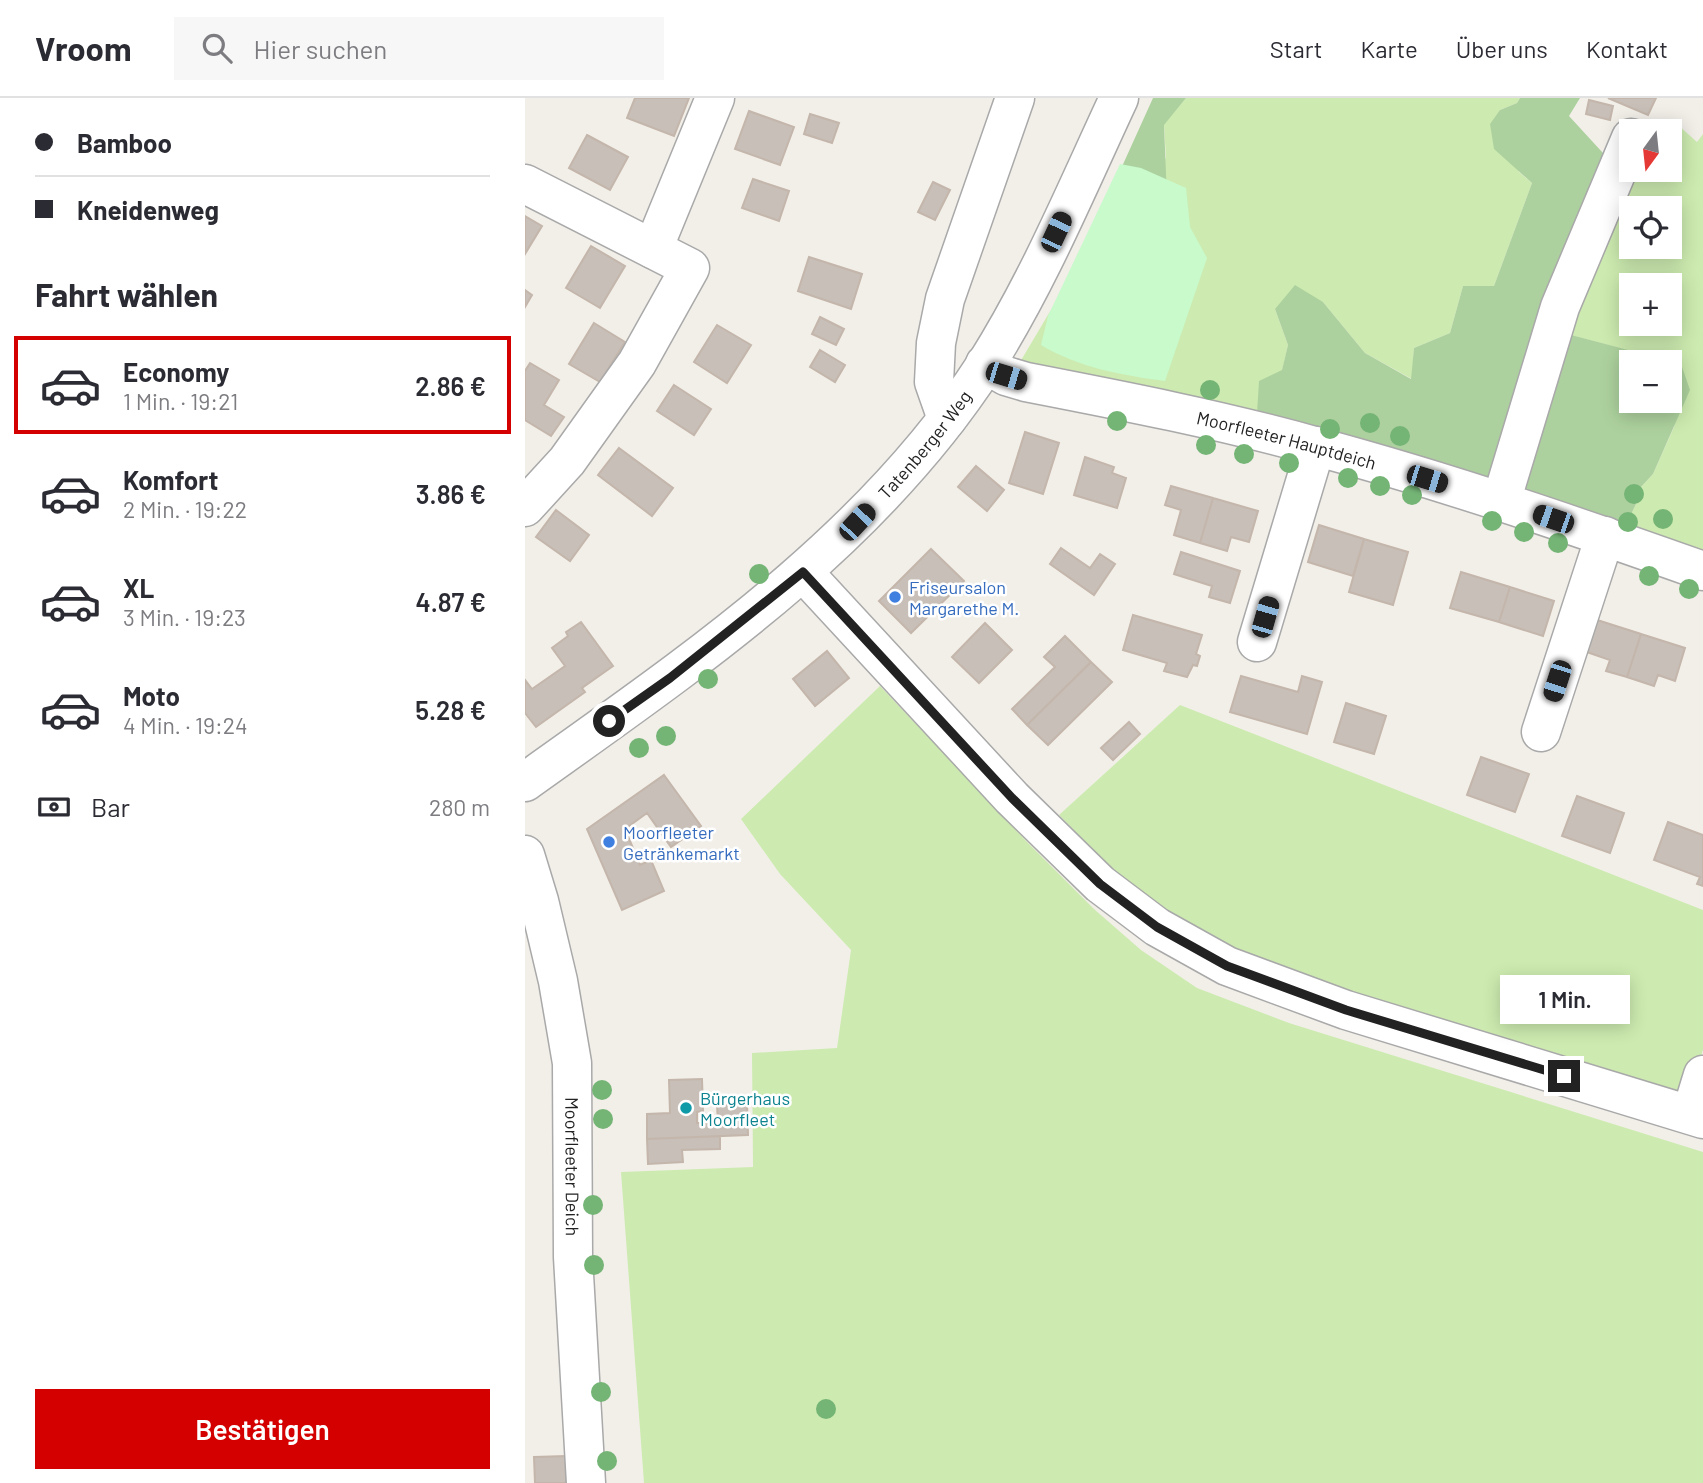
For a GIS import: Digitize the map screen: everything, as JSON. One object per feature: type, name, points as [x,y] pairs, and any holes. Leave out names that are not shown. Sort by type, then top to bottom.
[{"type":"street","points":[[653,249],[715,98]]},
{"type":"street","points":[[947,419],[934,382],[936,343],[945,299],[1015,98]]},
{"type":"street","name":"Tatenberger Weg","points":[[525,782],[670,678],[803,572],[857,522],[905,471],[947,419],[985,364],[1018,309],[1046,255],[1118,98]]},
{"type":"street","points":[[1501,502],[1560,307],[1619,166]]},
{"type":"street","points":[[525,184],[689,268],[637,363],[567,461],[525,507]]},
{"type":"street","name":"Moorfleeter Hauptdeich","points":[[985,364],[1006,376],[1026,382],[1152,407],[1316,446],[1501,502],[1703,571]]},
{"type":"street","points":[[1257,642],[1316,446]]},
{"type":"street","points":[[1541,732],[1605,536]]},
{"type":"street","points":[[803,572],[1012,798],[1100,884],[1157,927],[1227,966],[1346,1010],[1697,1116],[1703,1074]]},
{"type":"street","name":"Moorfleeter Deich","points":[[525,855],[555,968],[572,1063],[573,1257],[586,1483]]},
{"type":"green space","points":[[1153,98],[1186,98],[1164,125],[1167,197],[1077,266]]},
{"type":"green space","points":[[1186,98],[1520,98],[1517,103],[1500,110],[1519,172],[1532,183],[1494,286],[1463,286],[1450,333],[1414,348],[1412,379],[1365,353],[1323,302],[1275,309],[1288,345],[1282,371],[1257,413],[1020,362],[1077,266],[1166,158],[1164,124]]},
{"type":"green space","points":[[1520,98],[1580,98],[1569,116],[1614,165],[1500,485],[1257,413],[1259,381],[1282,370],[1288,345],[1275,309],[1295,285],[1323,302],[1365,353],[1411,379],[1414,348],[1450,333],[1463,286],[1494,286],[1532,183],[1494,149],[1490,124],[1500,110],[1517,103]]},
{"type":"green space","points":[[1682,129],[1697,142],[1703,134],[1703,556],[1625,527],[1640,488],[1653,474],[1674,427],[1676,413],[1682,413],[1682,350],[1626,350],[1560,332],[1619,203],[1619,259],[1682,259],[1682,196],[1622,196],[1629,182],[1682,182]]},
{"type":"green space","points":[[1120,164],[1141,168],[1186,188],[1190,227],[1207,258],[1165,381],[1101,369],[1041,345],[1048,316]]},
{"type":"green space","points":[[1560,332],[1628,350],[1619,350],[1619,413],[1680,413],[1653,474],[1640,488],[1625,527],[1513,489]]},
{"type":"green space","points":[[1682,367],[1690,390],[1682,408]]},
{"type":"green space","points":[[880,686],[1094,909],[1141,950],[1197,988],[1289,1023],[1703,1152],[1703,1483],[644,1483],[621,1172],[753,1167],[752,1053],[837,1048],[851,950],[780,874],[741,819]]},
{"type":"green space","points":[[1180,705],[1703,910],[1703,1050],[1688,1098],[1290,979],[1207,940],[1123,880],[1059,815]]},
{"type":"building","points":[[635,98],[689,98],[674,136],[627,118]]},
{"type":"building","points":[[1608,98],[1656,98],[1648,115]]},
{"type":"building","points":[[1589,100],[1613,106],[1610,120],[1586,114]]},
{"type":"building","points":[[749,111],[794,127],[780,165],[735,149]]},
{"type":"building","points":[[810,114],[839,123],[832,143],[804,134]]},
{"type":"building","points":[[587,135],[628,157],[610,190],[569,168]]},
{"type":"building","points":[[753,179],[789,191],[779,221],[742,208]]},
{"type":"building","points":[[933,182],[950,190],[935,220],[918,212]]},
{"type":"building","points":[[525,216],[542,226],[525,254]]},
{"type":"building","points":[[591,246],[625,266],[600,308],[566,288]]},
{"type":"building","points":[[809,257],[862,274],[851,309],[798,291]]},
{"type":"building","points":[[525,290],[532,295],[525,307]]},
{"type":"building","points":[[820,317],[844,329],[836,345],[812,334]]},
{"type":"building","points":[[594,323],[625,342],[600,382],[569,364]]},
{"type":"building","points":[[717,325],[751,345],[727,383],[694,362]]},
{"type":"building","points":[[820,350],[845,365],[835,382],[810,367]]},
{"type":"building","points":[[530,363],[559,380],[544,405],[564,417],[551,436],[525,420],[525,371]]},
{"type":"building","points":[[674,385],[711,409],[694,435],[657,411]]},
{"type":"building","points":[[1025,432],[1059,443],[1043,494],[1009,483]]},
{"type":"building","points":[[619,448],[673,488],[652,516],[598,475]]},
{"type":"building","points":[[1085,457],[1114,467],[1112,473],[1126,478],[1117,508],[1074,495]]},
{"type":"building","points":[[976,466],[1004,490],[987,511],[958,487]]},
{"type":"building","points":[[1171,486],[1213,498],[1200,543],[1174,535],[1181,510],[1165,505]]},
{"type":"building","points":[[1213,498],[1258,511],[1249,542],[1231,537],[1227,551],[1200,543]]},
{"type":"building","points":[[556,510],[589,535],[570,561],[536,537]]},
{"type":"building","points":[[1319,525],[1364,539],[1353,576],[1308,562]]},
{"type":"building","points":[[1364,539],[1408,552],[1393,605],[1349,592]]},
{"type":"building","points":[[1061,548],[1090,568],[1100,554],[1115,564],[1094,595],[1050,564]]},
{"type":"building","points":[[931,549],[964,581],[911,633],[879,601]]},
{"type":"building","points":[[1181,552],[1240,571],[1230,603],[1209,597],[1212,586],[1174,574]]},
{"type":"building","points":[[1461,572],[1510,587],[1499,622],[1450,608]]},
{"type":"building","points":[[1510,587],[1554,601],[1543,636],[1499,622]]},
{"type":"building","points":[[1133,615],[1202,635],[1196,654],[1200,656],[1197,666],[1193,665],[1187,677],[1164,671],[1167,663],[1123,650]]},
{"type":"building","points":[[1594,619],[1641,634],[1627,677],[1606,671],[1610,660],[1584,651]]},
{"type":"building","points":[[581,622],[613,666],[582,688],[585,692],[536,727],[525,713],[525,680],[532,689],[565,666],[552,648],[568,636],[566,632]]},
{"type":"building","points":[[985,623],[1012,650],[979,683],[952,657]]},
{"type":"building","points":[[1641,634],[1685,648],[1675,681],[1658,675],[1654,686],[1627,677]]},
{"type":"building","points":[[1065,636],[1091,662],[1027,725],[1012,709],[1055,667],[1044,657]]},
{"type":"building","points":[[827,651],[849,678],[815,706],[793,679]]},
{"type":"building","points":[[1091,662],[1112,682],[1048,745],[1027,725]]},
{"type":"building","points":[[1241,676],[1298,692],[1302,676],[1322,682],[1307,734],[1230,712]]},
{"type":"building","points":[[1346,703],[1386,716],[1374,754],[1334,742]]},
{"type":"building","points":[[1129,722],[1140,734],[1113,760],[1101,748]]},
{"type":"building","points":[[1481,757],[1529,774],[1515,812],[1467,795]]},
{"type":"building","points":[[664,775],[701,826],[671,847],[647,813],[625,829],[640,865],[651,860],[664,891],[622,910],[587,829]]},
{"type":"building","points":[[1577,796],[1624,813],[1610,853],[1562,836]]},
{"type":"building","points":[[1668,822],[1703,835],[1703,886],[1697,884],[1700,877],[1654,860]]},
{"type":"building","name":"Bürgerhaus Moorfleet","points":[[702,1079],[703,1111],[697,1112],[697,1123],[718,1123],[717,1105],[747,1103],[748,1135],[647,1139],[647,1114],[670,1113],[669,1080]]},
{"type":"building","points":[[720,1136],[720,1149],[682,1150],[683,1162],[648,1164],[647,1139]]},
{"type":"building","points":[[566,1456],[566,1483],[535,1483],[534,1457]]},
{"type":"place","name":"Friseursalon Margarethe M.","points":[[895,597]]},
{"type":"place","name":"Moorfleeter Getränkemarkt","points":[[609,842]]},
{"type":"place","name":"Bürgerhaus Moorfleet","points":[[686,1108]]},
{"type":"route","points":[[609,721],[670,678],[803,572],[1012,798],[1100,884],[1157,927],[1227,966],[1346,1010],[1564,1076]]}]
